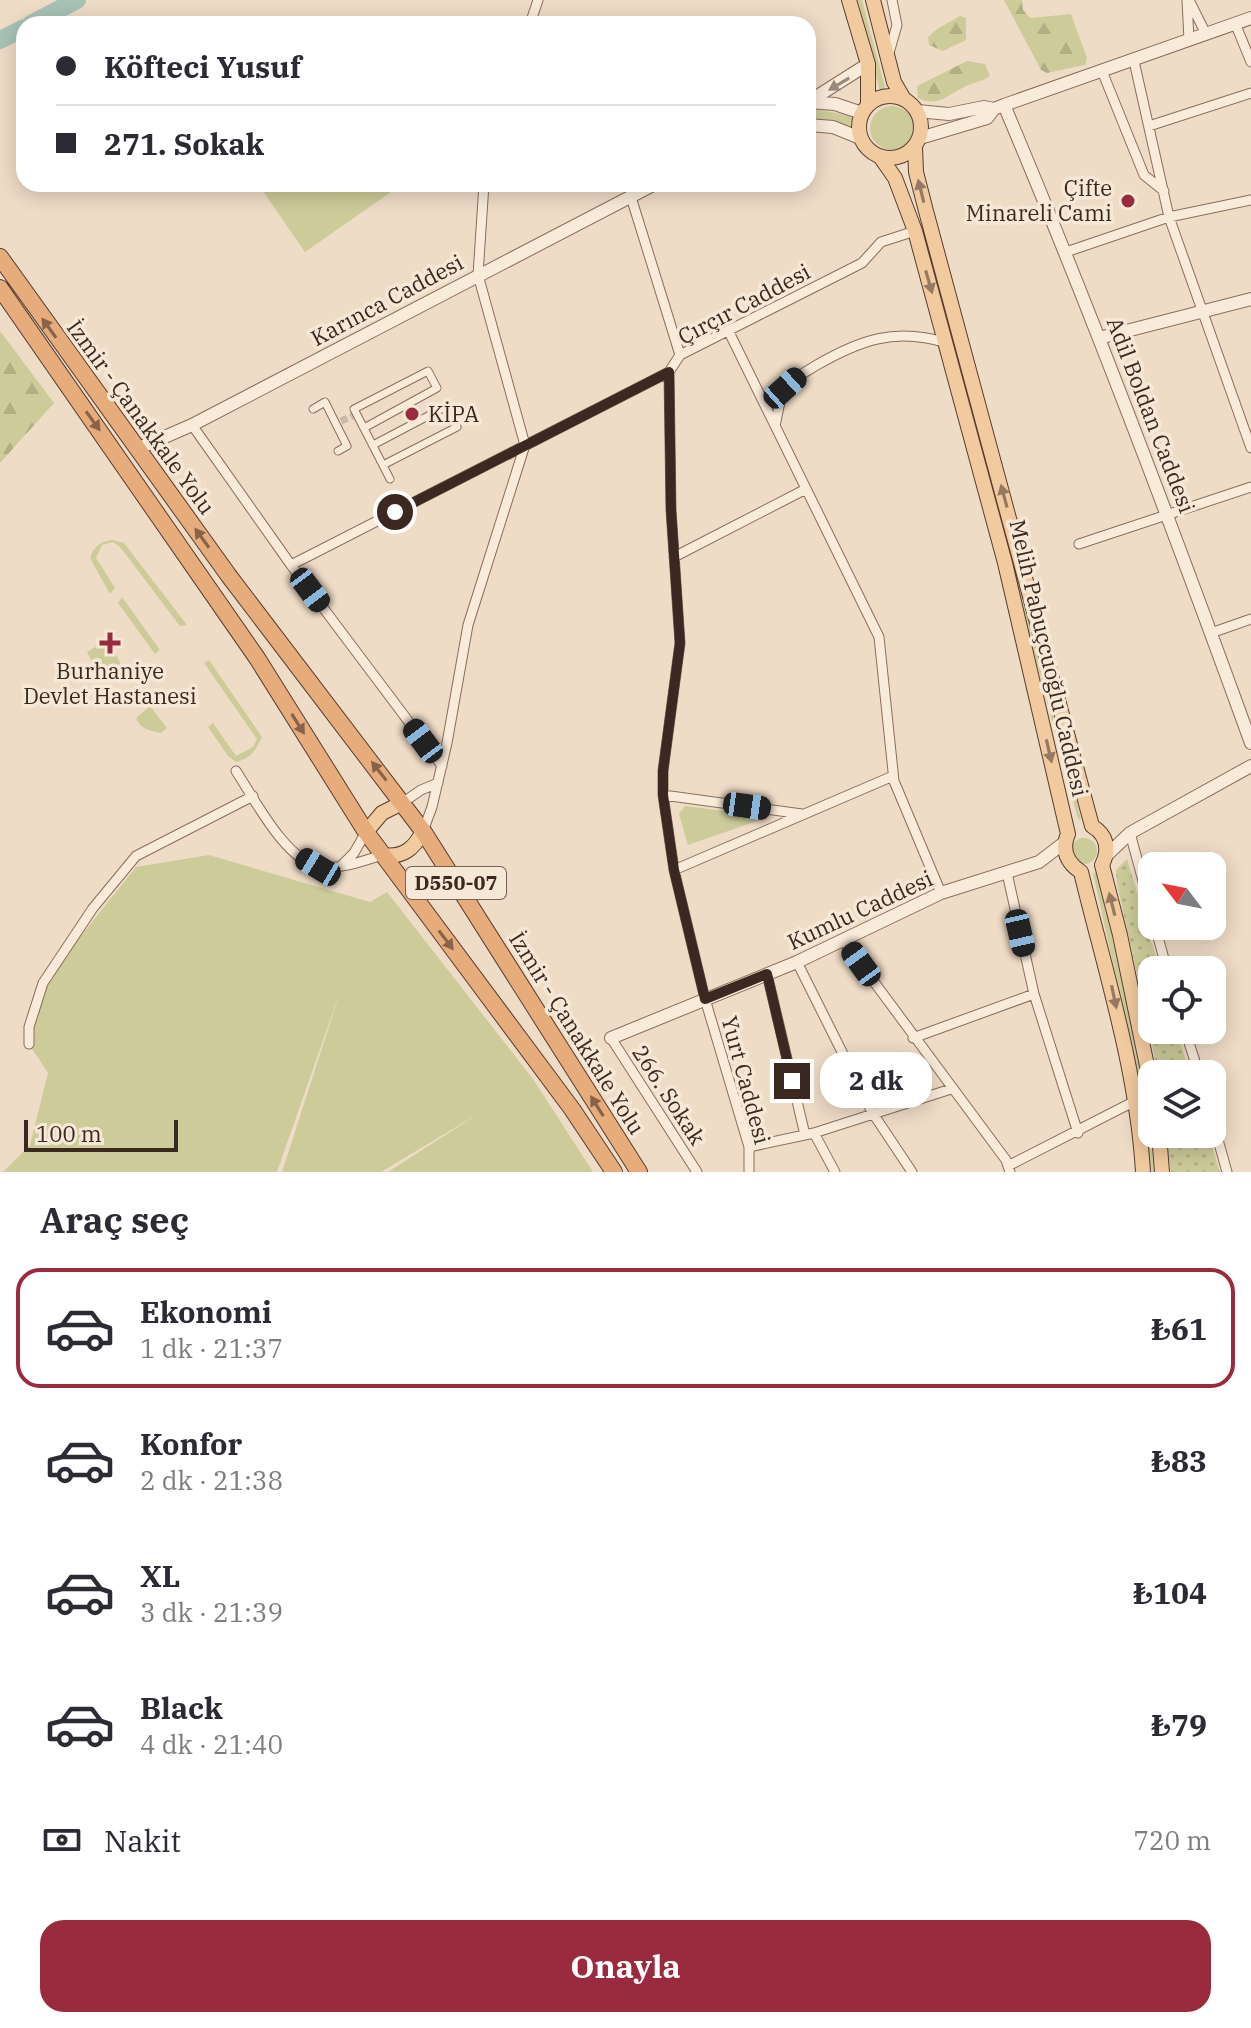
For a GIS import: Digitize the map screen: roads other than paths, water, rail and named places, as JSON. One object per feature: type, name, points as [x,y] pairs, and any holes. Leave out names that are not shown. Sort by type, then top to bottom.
[{"type":"highway","name":"İzmir - Çanakkale Yolu","points":[[0,257],[250,604],[423,831],[639,1172]]},
{"type":"highway","name":"İzmir - Çanakkale Yolu","points":[[0,288],[257,658],[366,832],[572,1109],[614,1172]]},
{"type":"main road","points":[[849,0],[868,64],[865,109],[859,122],[860,138],[869,150],[881,158],[898,158],[918,142],[922,127],[917,111],[904,99],[894,82],[873,0]]},
{"type":"main road","points":[[865,109],[887,96],[904,99]]},
{"type":"main road","name":"Melih Pabuçcuoğlu Caddesi","points":[[918,142],[916,172],[1105,860],[1146,1060]]},
{"type":"main road","name":"Melih Pabuçcuoğlu Caddesi","points":[[881,158],[895,178],[915,231],[1005,563],[1067,838],[1066,854],[1076,868],[1110,979],[1135,1101],[1143,1172]]},
{"type":"main road","points":[[366,832],[382,813],[402,803]]},
{"type":"main road","points":[[1067,838],[1081,826],[1097,830]]},
{"type":"main road","points":[[382,855],[407,853],[423,831]]},
{"type":"main road","points":[[1076,868],[1090,871],[1105,860]]},
{"type":"main road","points":[[1160,1148],[1162,1172]]},
{"type":"street","points":[[887,57],[897,25],[892,0]]},
{"type":"street","points":[[1188,0],[1206,34]]},
{"type":"street","points":[[1188,0],[1186,19],[1189,40]]},
{"type":"street","points":[[917,111],[949,114],[999,107],[1251,18]]},
{"type":"street","points":[[1235,23],[1251,62]]},
{"type":"street","points":[[1134,61],[1169,217],[1251,448]]},
{"type":"street","points":[[816,97],[868,64]]},
{"type":"street","points":[[1102,71],[1144,175],[1164,191]]},
{"type":"street","points":[[1149,126],[1251,93]]},
{"type":"street","points":[[816,103],[865,109]]},
{"type":"street","points":[[918,142],[987,118],[999,107]]},
{"type":"street","name":"Adil Boldan Caddesi","points":[[999,107],[1066,252],[1168,514],[1251,743]]},
{"type":"street","points":[[816,126],[833,127],[860,138]]},
{"type":"street","points":[[423,831],[442,766],[468,625],[525,445],[478,275],[483,192]]},
{"type":"street","name":"Karınca Caddesi","points":[[137,449],[192,425],[640,192]]},
{"type":"street","points":[[631,197],[680,355]]},
{"type":"street","points":[[1066,252],[1169,217],[1251,200]]},
{"type":"street","name":"Çırçır Caddesi","points":[[291,565],[669,372],[680,355],[862,263],[881,242],[915,231]]},
{"type":"street","points":[[1099,338],[1251,299]]},
{"type":"street","points":[[728,330],[879,637],[893,776],[941,893]]},
{"type":"street","points":[[775,426],[785,388],[800,375],[856,344],[896,336],[925,337],[947,343]]},
{"type":"street","points":[[383,465],[457,427],[428,371],[354,409],[390,479]]},
{"type":"street","name":"Yurt Caddesi","points":[[669,372],[674,557],[680,643],[663,771],[663,795],[674,870],[705,999],[749,1147],[749,1172]]},
{"type":"street","points":[[364,428],[437,388]]},
{"type":"street","points":[[313,409],[325,402],[347,446],[338,451]]},
{"type":"street","points":[[373,445],[447,406]]},
{"type":"street","points":[[192,425],[291,565],[442,766]]},
{"type":"street","points":[[1079,544],[1251,487]]},
{"type":"street","points":[[674,557],[806,489]]},
{"type":"street","points":[[1211,633],[1251,619]]},
{"type":"street","points":[[1105,860],[1130,833],[1251,766]]},
{"type":"street","points":[[236,771],[288,849],[318,867],[341,867],[382,855]]},
{"type":"street","points":[[674,870],[893,776]]},
{"type":"street","points":[[402,803],[438,783]]},
{"type":"street","points":[[663,795],[803,814]]},
{"type":"street","points":[[29,1044],[29,1027],[43,983],[93,908],[136,856],[253,796]]},
{"type":"street","points":[[1097,830],[1130,833]]},
{"type":"street","points":[[341,867],[354,853],[366,832]]},
{"type":"street","points":[[1130,833],[1138,862]]},
{"type":"street","points":[[1039,862],[1067,838]]},
{"type":"street","points":[[1039,862],[1076,868]]},
{"type":"street","name":"Kumlu Caddesi","points":[[611,1038],[797,962],[941,893],[1039,862]]},
{"type":"street","points":[[1007,873],[1034,994],[1078,1133]]},
{"type":"street","points":[[843,940],[1009,1169],[1135,1101]]},
{"type":"street","points":[[797,962],[872,1112],[912,1172]]},
{"type":"street","points":[[767,974],[809,1134],[835,1172]]},
{"type":"street","points":[[913,1038],[1034,994]]},
{"type":"street","name":"266. Sokak","points":[[611,1038],[697,1172]]},
{"type":"street","points":[[749,1147],[809,1134],[951,1089]]},
{"type":"street","points":[[1220,1148],[1227,1172]]},
{"type":"waterway","points":[[46,16],[77,0]]},
{"type":"waterway","points":[[0,40],[16,32]]},
{"type":"tunnel","points":[[341,421],[357,414]]},
{"type":"place","name":"Çifte Minareli Cami","points":[[1128,201]]},
{"type":"place","name":"KİPA","points":[[412,414]]},
{"type":"place","name":"Burhaniye Devlet Hastanesi","points":[[110,643]]}]
